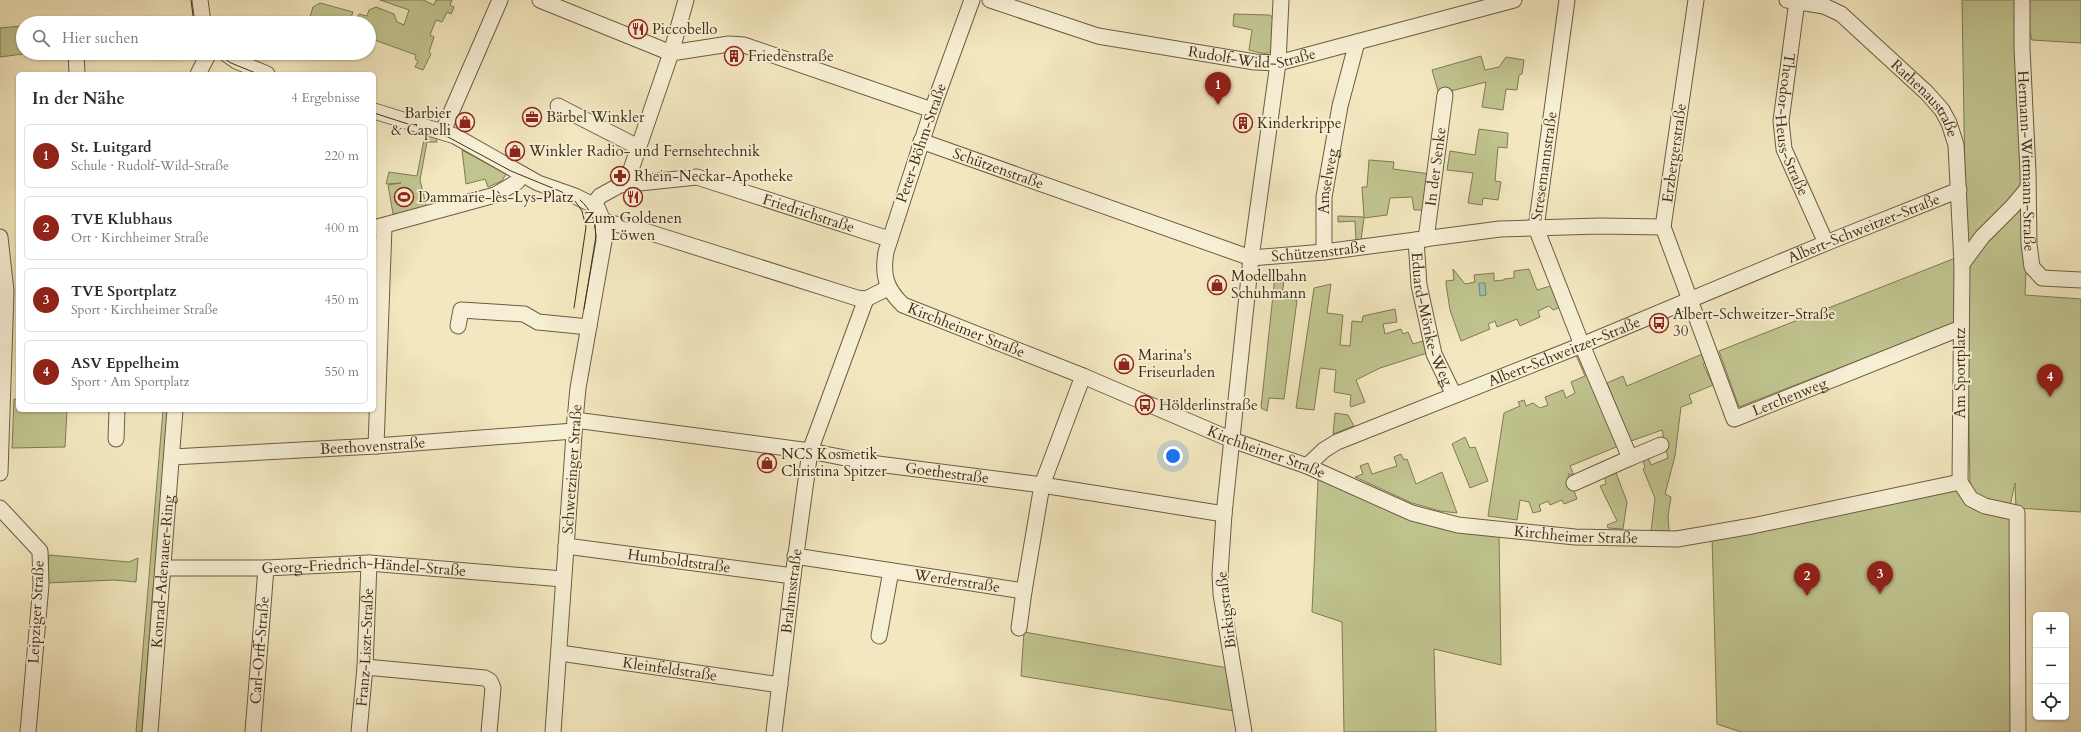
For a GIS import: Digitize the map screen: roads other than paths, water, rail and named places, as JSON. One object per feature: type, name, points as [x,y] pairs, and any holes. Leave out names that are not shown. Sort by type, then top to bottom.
[{"type":"street","points":[[200,0],[202,16]]},
{"type":"street","points":[[443,131],[500,0]]},
{"type":"street","points":[[540,0],[671,53],[729,44],[744,45],[932,110]]},
{"type":"street","points":[[626,184],[671,53],[686,0]]},
{"type":"street","name":"Peter-Böhm-Straße","points":[[888,288],[883,266],[889,239],[921,141],[972,0]]},
{"type":"street","name":"Rudolf-Wild-Straße","points":[[990,0],[1098,36],[1255,62],[1278,63],[1514,0]]},
{"type":"street","name":"Birkigstraße","points":[[1244,732],[1221,594],[1220,574],[1224,514],[1251,258],[1278,63],[1281,0]]},
{"type":"street","name":"Stresemannstraße","points":[[1567,0],[1536,228],[1582,345],[1630,458]]},
{"type":"street","name":"Erzbergerstraße","points":[[1691,301],[1663,227],[1696,0]]},
{"type":"street","name":"Hermann-Wittmann-Straße","points":[[2022,0],[2029,244],[2032,266],[2042,278],[2081,280]]},
{"type":"street","name":"Rathenaustraße","points":[[1792,1],[1824,6],[1841,14],[1927,93],[1942,110],[1949,123],[1956,145],[1962,264]]},
{"type":"street","name":"Theodor-Heuss-Straße","points":[[1792,1],[1781,121],[1782,135],[1784,149],[1826,243]]},
{"type":"street","name":"Amselweg","points":[[1324,252],[1324,197],[1340,106],[1357,42]]},
{"type":"street","points":[[76,60],[77,72]]},
{"type":"street","points":[[199,72],[205,60]]},
{"type":"street","points":[[235,60],[262,72]]},
{"type":"street","name":"In der Senke","points":[[1421,240],[1445,95]]},
{"type":"street","points":[[558,106],[638,147]]},
{"type":"street","points":[[376,112],[443,131],[464,141],[538,183],[575,196],[598,212],[648,232],[857,298],[866,299],[888,288]]},
{"type":"street","name":"Schützenstraße","points":[[921,141],[1251,258],[1324,252],[1500,229],[1663,227]]},
{"type":"street","points":[[376,446],[379,227],[495,194],[517,182],[522,174]]},
{"type":"street","name":"Friedrichstraße","points":[[598,212],[600,196],[608,190],[626,184],[697,176],[889,239]]},
{"type":"street","points":[[1962,264],[1982,237],[2012,207],[2028,188]]},
{"type":"street","name":"Albert-Schweitzer-Straße","points":[[1307,466],[1324,450],[1337,442],[1691,301],[1826,243],[1959,190]]},
{"type":"street","name":"Schwetzinger Straße","points":[[553,732],[560,654],[574,425],[604,241],[598,212]]},
{"type":"street","points":[[0,236],[8,291],[0,473]]},
{"type":"street","name":"Eduard-Mörike-Weg","points":[[1421,240],[1419,285],[1434,354],[1454,395]]},
{"type":"street","name":"Am Sportplatz","points":[[1960,482],[1962,264]]},
{"type":"street","name":"Kirchheimer Straße","points":[[888,288],[903,305],[1083,376],[1232,440],[1307,466],[1412,513],[1458,525],[1574,537],[1677,539],[1752,526],[1960,482]]},
{"type":"street","points":[[810,451],[866,299]]},
{"type":"street","name":"Lerchenweg","points":[[1691,301],[1734,418],[1961,328]]},
{"type":"street","points":[[458,326],[461,310],[524,314],[538,322],[589,326]]},
{"type":"street","points":[[1019,628],[1042,485],[1083,376]]},
{"type":"street","points":[[116,439],[117,412]]},
{"type":"street","name":"Konrad-Adenauer-Ring","points":[[150,732],[164,568],[175,412]]},
{"type":"street","name":"Beethovenstraße","points":[[172,457],[376,446],[574,425]]},
{"type":"street","name":"Goethestraße","points":[[574,425],[810,451],[870,463],[1042,485],[1224,514]]},
{"type":"street","points":[[1574,483],[1661,445]]},
{"type":"street","name":"Brahmsstraße","points":[[774,732],[795,556],[810,451]]},
{"type":"street","points":[[1960,482],[1971,498],[1985,506],[2016,513],[2018,732]]},
{"type":"street","name":"Leipziger Straße","points":[[0,508],[40,551],[41,585],[28,732]]},
{"type":"street","name":"Humboldtstraße","points":[[566,546],[793,576]]},
{"type":"street","name":"Werderstraße","points":[[795,556],[1024,591]]},
{"type":"street","name":"Georg-Friedrich-Händel-Straße","points":[[164,568],[266,568],[369,563],[564,580]]},
{"type":"street","name":"Franz-Liszt-Straße","points":[[359,732],[365,667],[369,563]]},
{"type":"street","name":"Carl-Orff-Straße","points":[[253,732],[266,568]]},
{"type":"street","points":[[879,636],[890,571]]},
{"type":"street","name":"Kleinfeldstraße","points":[[560,654],[780,685]]},
{"type":"street","points":[[365,667],[485,678],[490,681],[493,688],[489,732]]},
{"type":"tram line","points":[[191,0],[193,16]]},
{"type":"tram line","points":[[226,60],[253,72]]},
{"type":"tram line","points":[[376,114],[448,137],[511,171],[562,192],[575,201],[582,211],[586,227],[574,308]]},
{"type":"tram line","points":[[580,200],[587,207],[592,216],[596,236],[584,309]]},
{"type":"place","name":"Piccobello","points":[[638,29]]},
{"type":"place","name":"Friedenstraße","points":[[734,56]]},
{"type":"place","name":"St. Luitgard","points":[[1218,105]]},
{"type":"place","name":"Bärbel Winkler","points":[[532,117]]},
{"type":"place","name":"Barbier & Capelli","points":[[465,122]]},
{"type":"place","name":"Kinderkrippe","points":[[1243,123]]},
{"type":"place","name":"Winkler Radio- und Fernsehtechnik","points":[[515,151]]},
{"type":"place","name":"Rhein-Neckar-Apotheke","points":[[620,176]]},
{"type":"place","name":"Dammarie-lès-Lys-Platz","points":[[404,197]]},
{"type":"place","name":"Zum Goldenen Löwen","points":[[633,197]]},
{"type":"place","name":"Modellbahn Schuhmann","points":[[1217,285]]},
{"type":"place","name":"Albert-Schweitzer-Straße 30","points":[[1659,323]]},
{"type":"place","name":"Marina's Friseurladen","points":[[1124,364]]},
{"type":"place","name":"ASV Eppelheim","points":[[2050,397]]},
{"type":"place","name":"Hölderlinstraße","points":[[1145,405]]},
{"type":"place","name":"NCS Kosmetik Christina Spitzer","points":[[767,463]]},
{"type":"place","name":"TVE Sportplatz","points":[[1880,594]]},
{"type":"place","name":"TVE Klubhaus","points":[[1807,596]]}]
